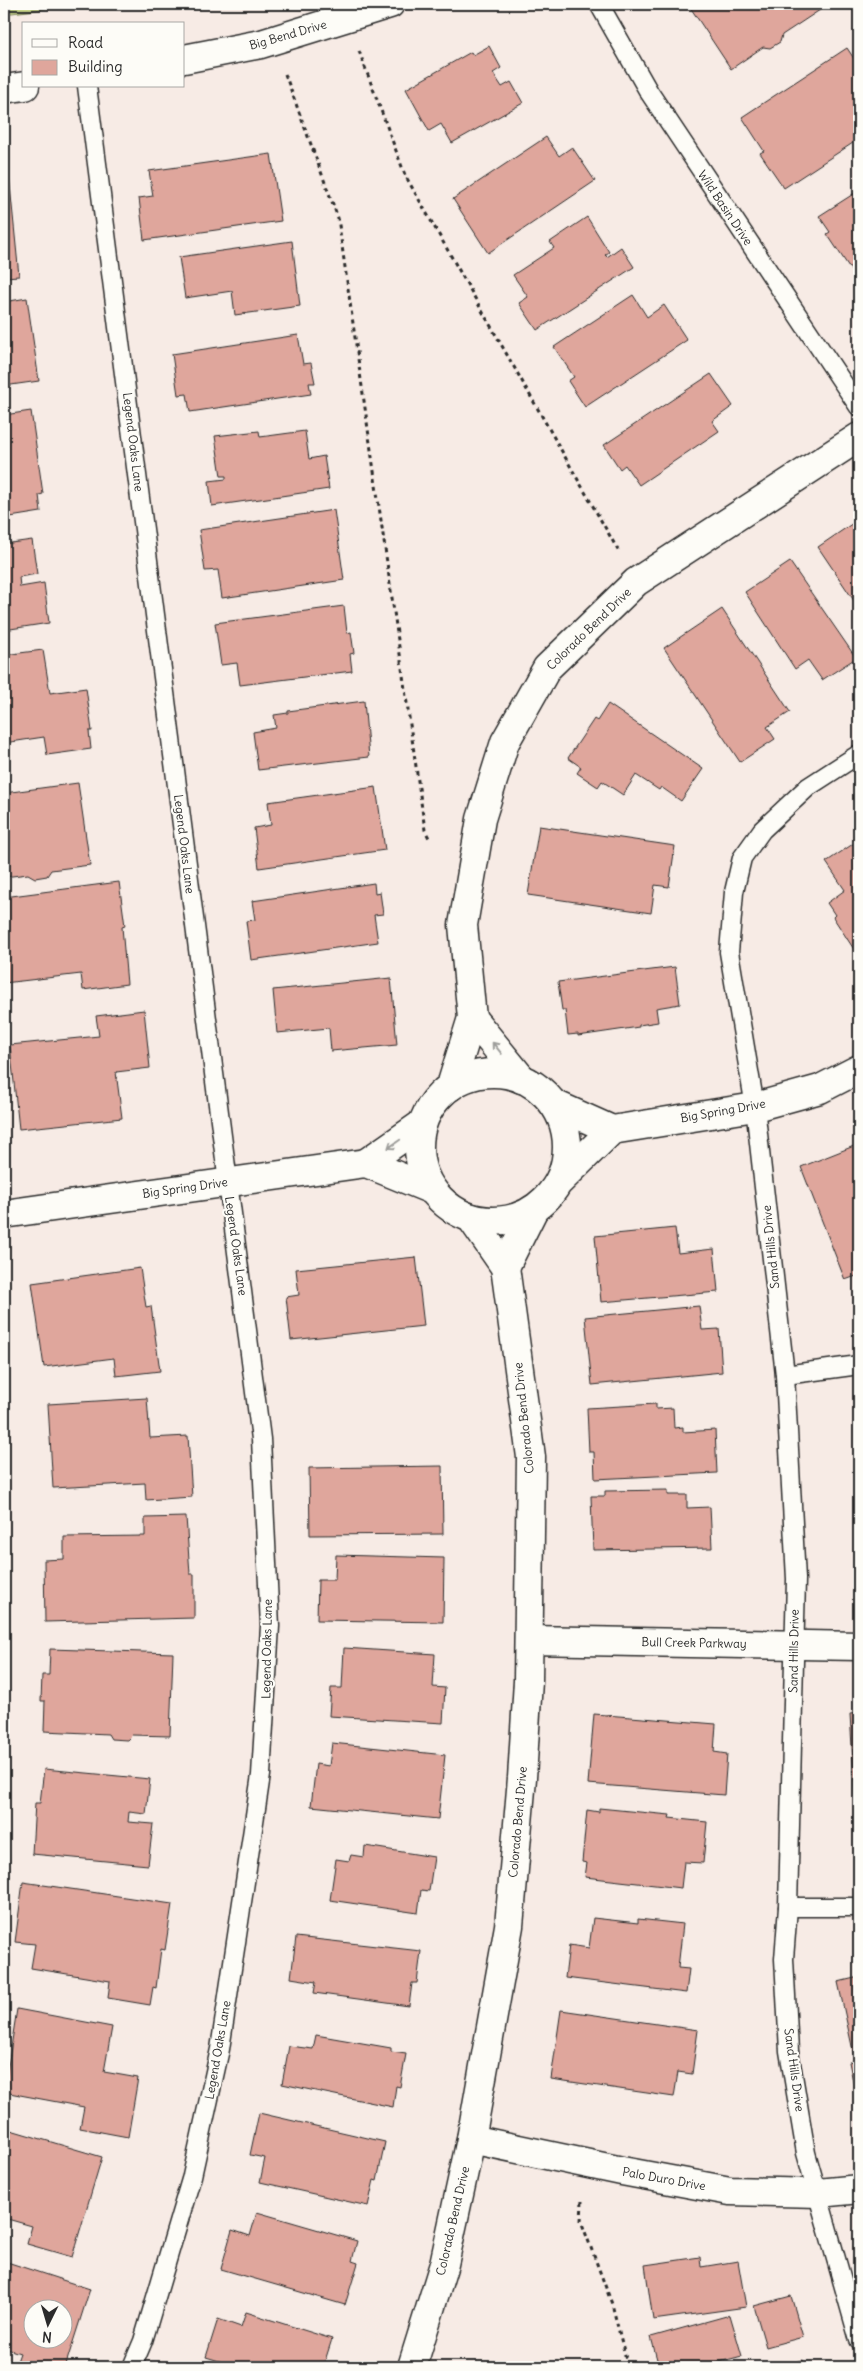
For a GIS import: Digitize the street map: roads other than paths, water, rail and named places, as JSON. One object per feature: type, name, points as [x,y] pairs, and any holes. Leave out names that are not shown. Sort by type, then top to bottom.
[{"type":"street","name":"Big Bend Drive","points":[[185,59],[276,40],[390,4]]},
{"type":"street","points":[[4,89],[22,86]]},
{"type":"street","name":"Colorado Bend Drive","points":[[451,1086],[472,1018],[463,925],[481,819],[505,742],[547,668],[636,582],[859,437]]},
{"type":"street","points":[[472,1018],[522,1079],[545,1094],[554,1104],[563,1122],[567,1141],[566,1161],[560,1181]]},
{"type":"street","name":"Big Spring Drive","points":[[612,1130],[755,1107],[820,1089],[859,1069]]},
{"type":"street","points":[[522,1079],[498,1073],[473,1076],[451,1086],[433,1103],[422,1124],[419,1158],[424,1175],[432,1190],[449,1207],[471,1218],[492,1222],[514,1218],[534,1209],[612,1130],[554,1104]]},
{"type":"street","name":"Big Spring Drive","points":[[4,1214],[366,1163],[422,1124]]},
{"type":"street","points":[[366,1163],[432,1190]]},
{"type":"street","points":[[505,1267],[534,1209]]},
{"type":"street","name":"Colorado Bend Drive","points":[[412,2367],[444,2264],[471,2139],[509,1926],[522,1778],[529,1640],[531,1457],[505,1267],[471,1218]]},
{"type":"street","name":"Bull Creek Parkway","points":[[529,1640],[859,1646]]},
{"type":"street","name":"Palo Duro Drive","points":[[471,2139],[622,2171],[730,2191],[819,2193],[859,2189]]},
{"type":"lane","name":"Wild Basin Drive","points":[[600,4],[649,92],[859,407]]},
{"type":"lane","name":"Legend Oaks Lane","points":[[87,88],[261,1439],[270,1626],[261,1775],[220,2049],[192,2176],[143,2341],[132,2367]]},
{"type":"lane","name":"Sand Hills Drive","points":[[859,754],[808,787],[762,830],[742,858],[734,892],[730,952],[755,1107],[785,1375],[796,1579],[787,1867],[788,1907],[784,1959],[789,2051],[806,2153],[819,2193],[859,2340]]},
{"type":"lane","points":[[785,1375],[859,1366]]},
{"type":"lane","points":[[788,1907],[859,1907]]}]
